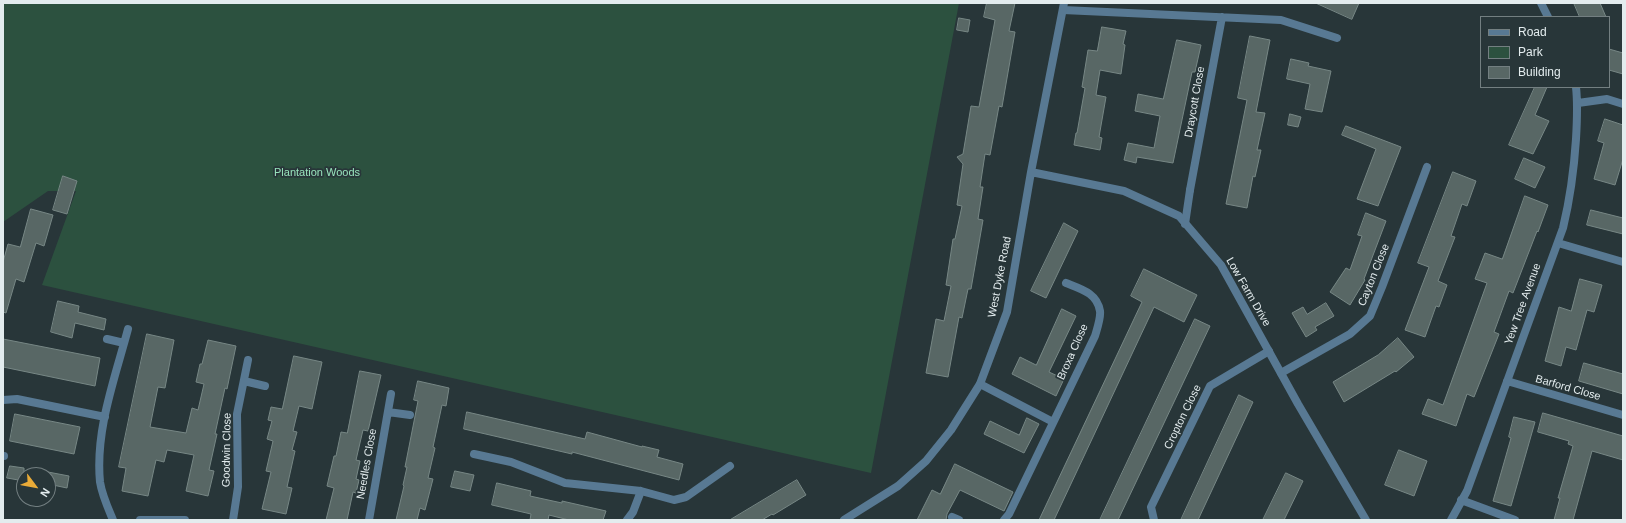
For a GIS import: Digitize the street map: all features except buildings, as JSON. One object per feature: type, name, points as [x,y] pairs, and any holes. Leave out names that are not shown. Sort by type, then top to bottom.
[{"type":"street","points":[[1540,3],[1547,16]]},
{"type":"street","points":[[1064,7],[1281,20],[1337,38]]},
{"type":"street","name":"West Dyke Road","points":[[844,520],[898,486],[926,461],[951,430],[980,384],[1007,312],[1031,172],[1064,7]]},
{"type":"street","name":"Draycott Close","points":[[1185,224],[1222,17]]},
{"type":"street","name":"Yew Tree Avenue","points":[[1451,520],[1467,491],[1563,228],[1569,203],[1574,166],[1578,103],[1576,88]]},
{"type":"street","points":[[1578,103],[1607,99],[1623,104]]},
{"type":"street","name":"Cayton Close","points":[[1281,373],[1350,334],[1370,316],[1427,167]]},
{"type":"street","name":"Low Farm Drive","points":[[1031,172],[1124,191],[1179,216],[1221,264],[1281,373],[1366,520]]},
{"type":"street","points":[[1558,243],[1623,262]]},
{"type":"street","name":"Broxa Close","points":[[1004,520],[1009,514],[1095,336],[1100,312],[1094,297],[1082,289],[1066,282]]},
{"type":"street","points":[[113,520],[100,483],[99,450],[105,417],[128,329]]},
{"type":"street","points":[[107,339],[124,343]]},
{"type":"street","name":"Cropton Close","points":[[1154,520],[1151,507],[1210,386],[1269,351]]},
{"type":"street","name":"Goodwin Close","points":[[233,520],[238,487],[238,414],[248,360]]},
{"type":"street","points":[[244,381],[265,386]]},
{"type":"street","name":"Barford Close","points":[[1507,381],[1623,415]]},
{"type":"street","points":[[980,384],[1053,422]]},
{"type":"street","name":"Needles Close","points":[[369,520],[391,394]]},
{"type":"street","points":[[3,400],[17,399],[105,417]]},
{"type":"street","points":[[388,412],[410,414]]},
{"type":"street","points":[[474,454],[511,462],[565,483],[641,491],[674,500],[686,497],[730,466]]},
{"type":"street","points":[[627,520],[633,512],[641,491]]},
{"type":"street","points":[[1461,500],[1515,520]]},
{"type":"street","points":[[140,520],[185,520]]},
{"type":"green space","name":"Plantation Woods","points":[[3,3],[959,3],[871,473],[42,285],[76,191],[48,191],[3,222]]}]
